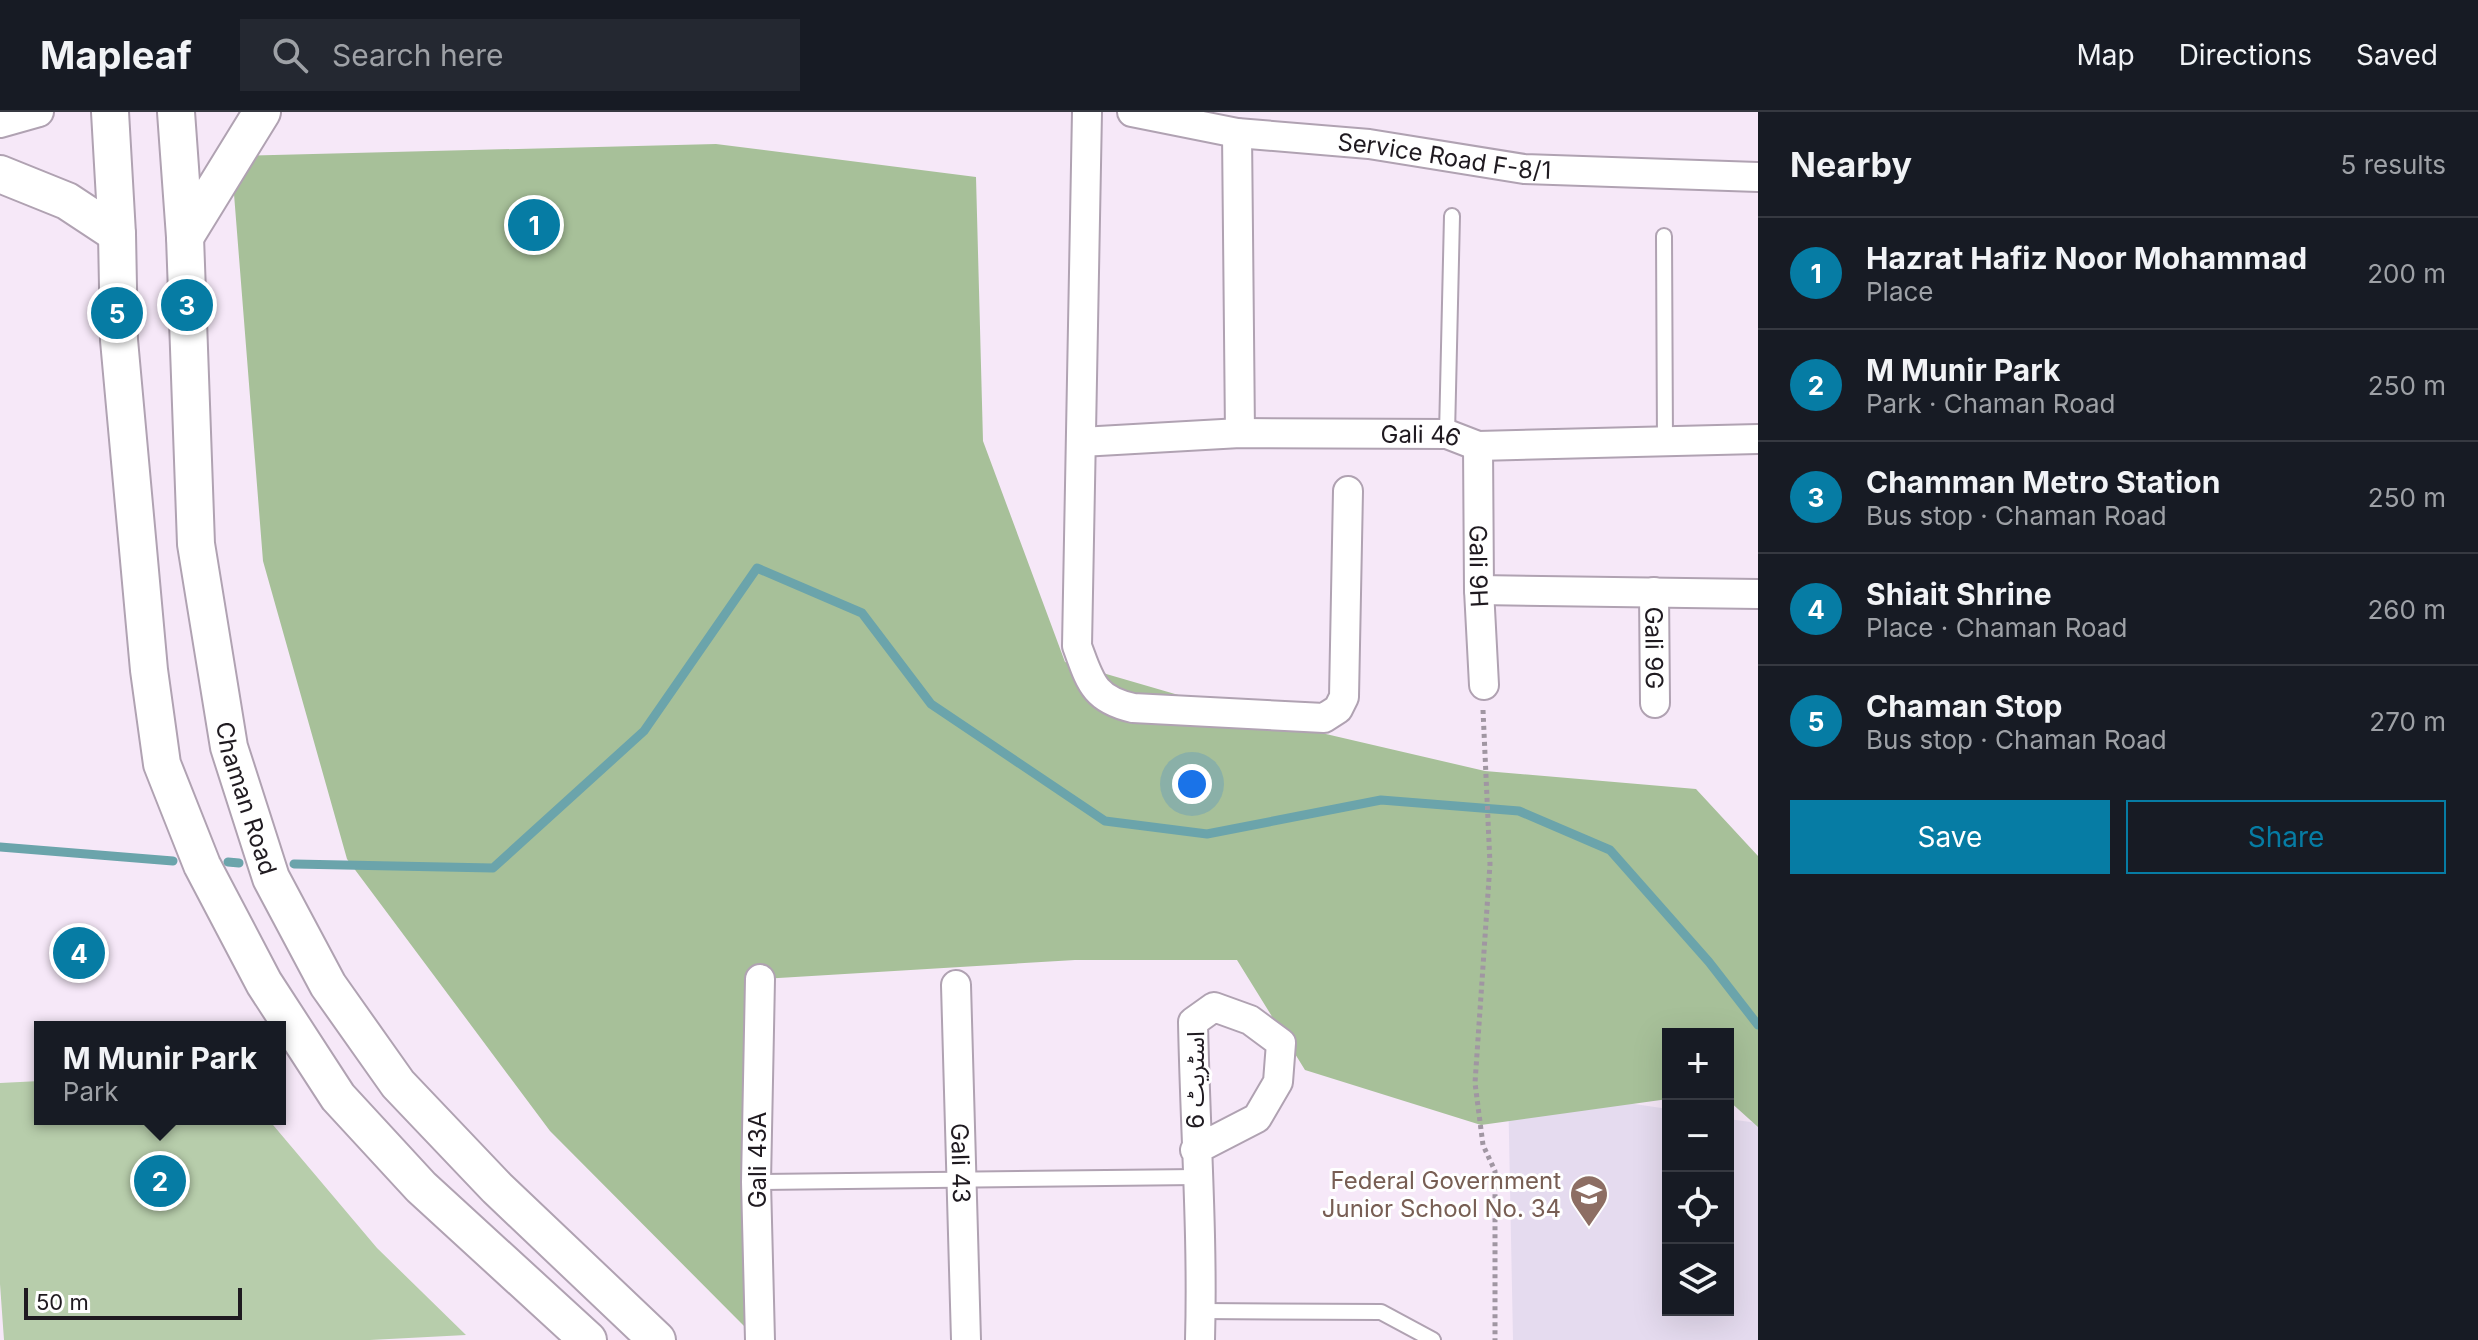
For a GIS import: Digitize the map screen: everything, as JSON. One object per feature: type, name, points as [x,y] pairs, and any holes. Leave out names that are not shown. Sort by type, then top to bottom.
[{"type":"street","points":[[0,123],[39,112]]},
{"type":"street","points":[[110,112],[117,234],[117,313],[149,670],[162,764],[202,865],[264,983],[338,1097],[421,1187],[588,1340]]},
{"type":"street","name":"Chaman Road","points":[[176,112],[185,237],[196,544],[229,747],[271,878],[328,985],[398,1084],[497,1188],[657,1340]]},
{"type":"street","points":[[185,237],[262,112]]},
{"type":"street","points":[[1087,112],[1077,646],[1091,685],[1113,704],[1133,708],[1324,718],[1338,709],[1344,697],[1348,491]]},
{"type":"street","name":"Service Road F-8/1","points":[[1132,112],[1237,133],[1369,144],[1524,169],[1758,177]]},
{"type":"street","points":[[1237,133],[1240,433]]},
{"type":"street","points":[[0,174],[67,201],[117,234]]},
{"type":"street","name":"Gali 46","points":[[1081,442],[1240,433],[1447,434],[1478,446],[1758,439]]},
{"type":"street","name":"Gali 9H","points":[[1478,446],[1479,590],[1484,685]]},
{"type":"street","points":[[1479,590],[1758,594]]},
{"type":"street","name":"Gali 9G","points":[[1654,592],[1655,703]]},
{"type":"street","name":"Gali 43A","points":[[760,979],[756,1182],[760,1340]]},
{"type":"street","name":"Gali 43","points":[[956,985],[966,1340]]},
{"type":"street","name":"اسٹریٹ 6","points":[[1196,1164],[1257,1118],[1278,1082],[1281,1043],[1250,1020],[1214,1007],[1193,1022],[1196,1164],[1201,1311],[1200,1340]]},
{"type":"lane","points":[[1447,434],[1452,216]]},
{"type":"lane","points":[[1664,236],[1665,443]]},
{"type":"lane","points":[[756,1182],[963,1181],[1196,1164]]},
{"type":"lane","points":[[1201,1311],[1381,1312],[1433,1340]]},
{"type":"path","points":[[1483,728],[1490,864],[1475,1083],[1483,1145],[1495,1171],[1495,1340]]},
{"type":"shaded area","name":"Federal Government Junior School No. 34","points":[[1508,1085],[1662,1108],[1662,1316],[1734,1316],[1734,1120],[1758,1123],[1758,1340],[1513,1340]]},
{"type":"green space","points":[[716,144],[976,177],[983,441],[1065,662],[1261,719],[1485,771],[1696,789],[1758,856],[1758,1127],[1734,1105],[1734,1028],[1662,1028],[1662,1100],[1481,1125],[1305,1070],[1237,960],[1075,960],[760,979],[746,1328],[550,1131],[347,859],[263,561],[231,156]]},
{"type":"green space","points":[[34,1081],[34,1125],[273,1125],[377,1248],[466,1335],[370,1340],[4,1340],[0,1284],[0,1083]]},
{"type":"waterway","points":[[294,864],[493,868],[644,731],[757,568],[862,613],[931,704],[1105,821],[1207,834],[1381,800],[1519,811],[1610,850],[1709,962],[1758,1025]]},
{"type":"waterway","points":[[0,847],[173,861]]},
{"type":"waterway","points":[[228,862],[239,863]]},
{"type":"place","name":"Hazrat Hafiz Noor Mohammad","points":[[534,225]]},
{"type":"place","name":"Chamman Metro Station","points":[[187,305]]},
{"type":"place","name":"Chaman Stop","points":[[117,313]]},
{"type":"place","name":"Shiait Shrine","points":[[79,953]]},
{"type":"place","name":"M Munir Park","points":[[160,1181]]},
{"type":"place","name":"Federal Government Junior School No. 34","points":[[1589,1228]]}]
